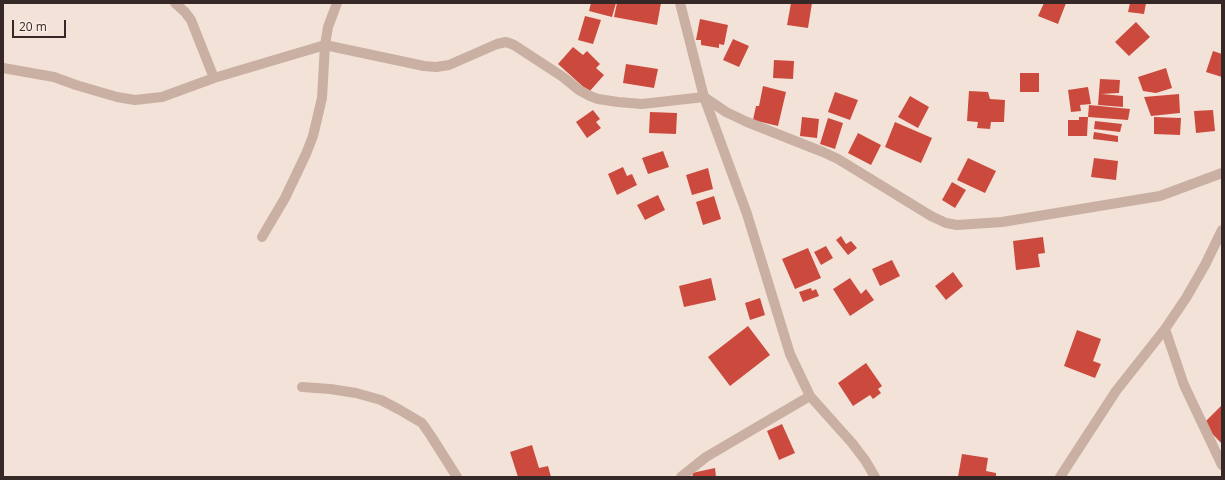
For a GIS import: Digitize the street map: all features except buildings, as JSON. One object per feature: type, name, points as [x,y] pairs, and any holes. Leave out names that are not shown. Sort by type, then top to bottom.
[{"type":"street","points":[[175,3],[191,20],[214,78]]},
{"type":"street","points":[[262,237],[285,198],[313,136],[322,98],[325,45],[328,27],[337,3]]},
{"type":"street","points":[[680,3],[704,97],[747,214],[785,341],[796,368],[810,396],[852,443],[865,460],[875,477]]},
{"type":"street","points":[[3,68],[54,77],[117,97],[135,100],[162,97],[214,78],[325,45],[424,66],[436,67],[449,65],[497,44],[506,42],[514,45],[563,77],[579,90],[598,99],[642,104],[704,97],[726,112],[747,122],[838,159],[931,216],[946,223],[957,225],[1002,222],[1160,196],[1222,174]]},
{"type":"street","points":[[1060,477],[1116,391],[1165,329],[1186,298],[1205,265],[1222,230]]},
{"type":"street","points":[[1165,329],[1184,385],[1222,465]]},
{"type":"street","points":[[302,387],[356,393],[381,400],[400,410],[422,423],[457,477]]},
{"type":"street","points":[[681,477],[706,457],[810,396]]}]
